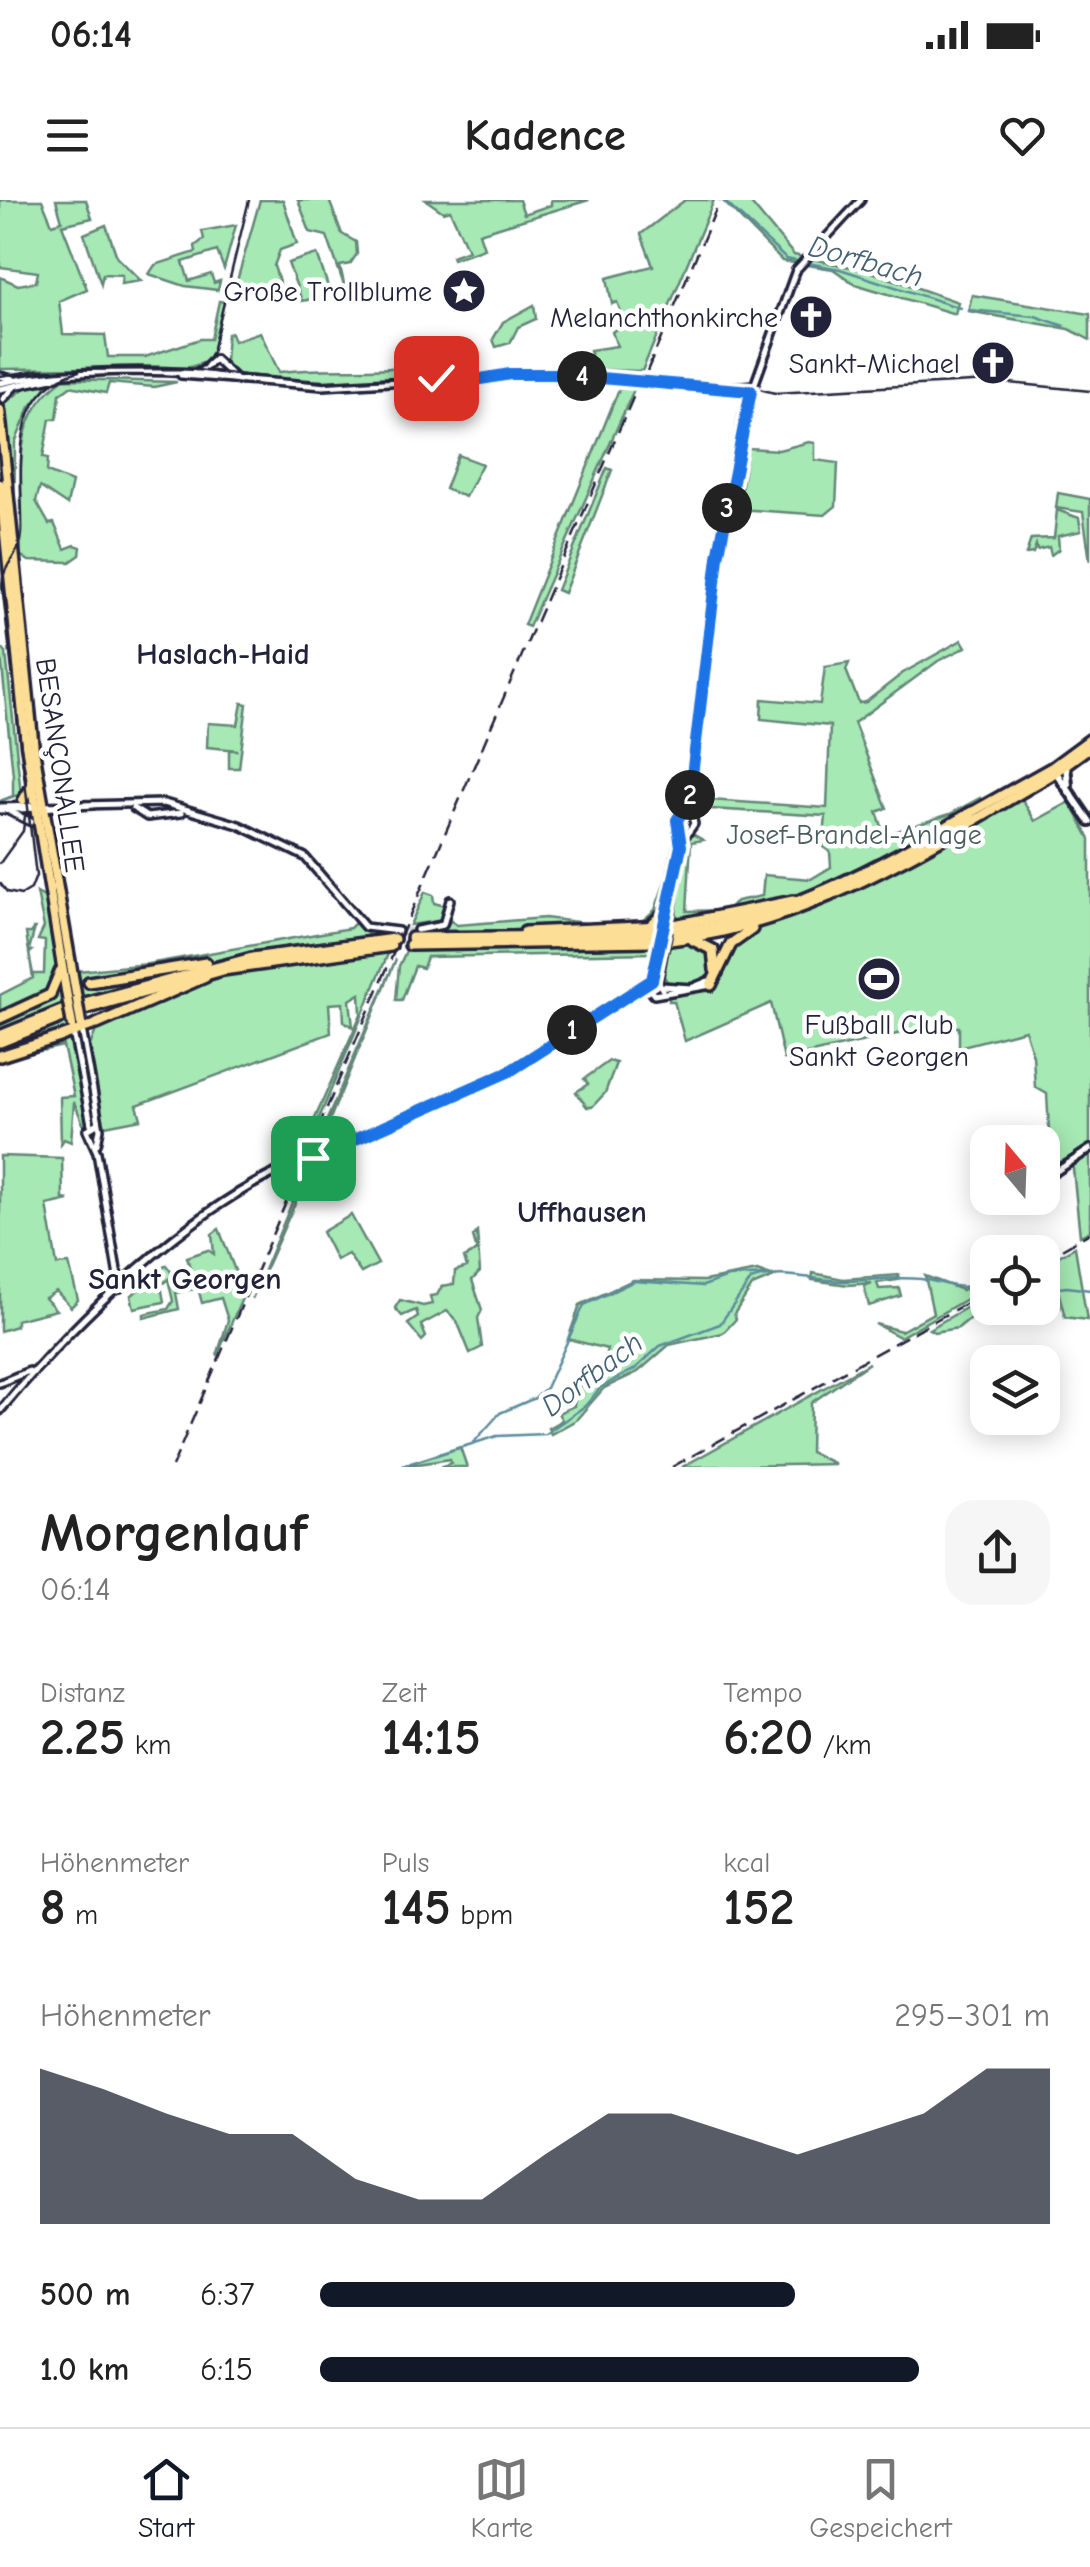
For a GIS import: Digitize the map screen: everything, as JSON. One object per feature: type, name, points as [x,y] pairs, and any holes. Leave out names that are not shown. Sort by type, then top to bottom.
[{"type":"highway","points":[[413,938],[662,932],[754,919],[825,893],[973,816]]},
{"type":"highway","points":[[686,938],[763,922],[866,880],[973,816]]},
{"type":"highway","points":[[662,932],[682,924],[825,893]]},
{"type":"highway","points":[[662,932],[668,914],[682,924]]},
{"type":"highway","points":[[709,983],[731,944],[763,922]]},
{"type":"highway","points":[[413,938],[662,932],[703,942],[715,954],[716,969],[709,983]]},
{"type":"highway","points":[[89,982],[172,966],[224,964],[394,939]]},
{"type":"highway","points":[[224,964],[84,1006],[212,972],[394,939]]},
{"type":"highway","points":[[96,1024],[212,972]]},
{"type":"highway","points":[[0,1018],[50,995]]},
{"type":"highway","points":[[0,1039],[76,1027]]},
{"type":"highway","points":[[0,1056],[60,1038]]},
{"type":"main road","name":"BESANÇONALLEE","points":[[1,406],[41,826],[60,961],[76,1027]]},
{"type":"main road","name":"BESANÇONALLEE","points":[[0,484],[39,799]]},
{"type":"main road","points":[[1021,790],[1040,782],[1090,739]]},
{"type":"main road","points":[[973,816],[1066,765],[1090,747]]},
{"type":"main road","points":[[1066,765],[1066,786]]},
{"type":"main road","points":[[1054,770],[1090,822]]},
{"type":"main road","points":[[1040,782],[1066,786]]},
{"type":"main road","points":[[21,802],[39,799]]},
{"type":"main road","name":"BESANÇONALLEE","points":[[41,826],[72,974],[70,992]]},
{"type":"main road","points":[[50,995],[58,984],[60,961]]},
{"type":"main road","points":[[72,974],[89,982]]},
{"type":"main road","points":[[50,995],[70,992],[89,982]]},
{"type":"main road","points":[[74,1045],[60,1038],[76,1027],[96,1024]]},
{"type":"street","points":[[684,830],[694,824],[687,814],[718,557],[753,388],[780,305],[800,264],[861,200]]},
{"type":"street","points":[[198,374],[217,359],[239,380]]},
{"type":"street","points":[[0,383],[60,376],[198,374],[239,380]]},
{"type":"street","points":[[181,375],[323,386],[534,374],[753,388]]},
{"type":"street","points":[[0,383],[17,382]]},
{"type":"street","points":[[1,406],[17,382]]},
{"type":"street","points":[[2,809],[39,799],[60,806]]},
{"type":"street","points":[[2,809],[39,799],[60,806],[141,808],[164,803],[170,811]]},
{"type":"street","points":[[2,809],[41,826],[60,806]]},
{"type":"street","points":[[141,808],[147,818],[170,811],[189,813],[239,824],[286,844],[313,864],[365,927],[394,939]]},
{"type":"street","points":[[654,985],[684,830],[677,820],[687,814]]},
{"type":"street","points":[[413,938],[443,925],[450,900]]},
{"type":"street","points":[[313,1158],[505,1074],[619,998],[654,985],[690,988],[709,983]]},
{"type":"street","name":"BESANÇONALLEE","points":[[76,1027],[74,1045],[83,1060]]},
{"type":"street","name":"BESANÇONALLEE","points":[[76,1027],[120,1288]]},
{"type":"street","points":[[1060,1170],[1090,1149]]},
{"type":"street","points":[[0,1411],[32,1369],[228,1196],[301,1162]]},
{"type":"street","points":[[0,1383],[32,1369]]},
{"type":"green space","points":[[0,200],[42,200],[52,224],[62,221],[56,200],[86,200],[92,218],[62,225],[87,289],[59,301],[63,334],[105,335],[108,357],[145,357],[211,339],[219,301],[224,302],[210,361],[190,367],[0,369],[0,277],[18,285],[36,282],[38,272],[0,267]]},
{"type":"green space","points":[[260,200],[283,200],[297,244],[280,250],[274,266],[285,300],[235,288]]},
{"type":"green space","points":[[298,200],[329,200],[342,234],[356,242],[357,254],[350,264],[340,266],[345,288],[327,236],[310,232]]},
{"type":"green space","points":[[426,200],[519,200],[524,214],[551,205],[551,200],[589,200],[479,233],[484,248],[453,259],[452,256],[468,250],[450,210],[443,212]]},
{"type":"green space","points":[[685,200],[714,200],[642,371],[550,368],[591,355],[590,350],[617,346],[612,332],[625,322],[617,302],[612,304],[607,278],[653,266],[641,234]]},
{"type":"green space","points":[[722,200],[748,200],[794,255],[869,271],[958,302],[955,314],[855,284],[833,269],[782,261]]},
{"type":"green space","points":[[106,225],[117,257],[141,281],[121,284],[122,275],[103,274],[101,284],[84,234]]},
{"type":"green space","points":[[236,225],[224,269],[217,251],[183,262],[189,281],[211,274],[214,283],[220,281],[218,290],[185,286],[149,274],[155,265],[196,252],[195,246],[204,239],[202,231]]},
{"type":"green space","points":[[317,254],[331,295],[302,301],[288,263]]},
{"type":"green space","points":[[972,295],[1090,314],[1090,340],[1069,329],[968,311]]},
{"type":"green space","points":[[534,305],[536,319],[518,327],[510,343],[496,347],[493,339],[503,322]]},
{"type":"green space","points":[[260,332],[279,372],[387,368],[450,357],[437,370],[445,370],[443,375],[311,381],[232,374],[225,361],[227,334],[231,333],[234,341]]},
{"type":"green space","points":[[64,379],[177,382],[154,387],[109,383],[106,393],[70,386],[60,394],[57,419],[50,419],[43,457],[48,458],[47,472],[72,482],[67,505],[40,487],[36,501],[49,524],[54,523],[65,549],[81,547],[80,555],[70,562],[29,561],[20,555],[21,460],[25,437],[32,415]]},
{"type":"green space","points":[[621,384],[636,385],[529,627],[524,625]]},
{"type":"green space","points":[[48,385],[30,407],[15,443],[14,547],[4,404],[26,387]]},
{"type":"green space","points":[[815,443],[815,460],[838,463],[836,506],[825,515],[738,509],[748,448],[779,450]]},
{"type":"green space","points":[[458,455],[482,464],[465,497],[445,489]]},
{"type":"green space","points":[[607,468],[612,470],[564,593],[557,590]]},
{"type":"green space","points":[[1058,493],[1090,499],[1090,561],[1083,512],[1056,508]]},
{"type":"green space","points":[[1057,510],[1079,518],[1081,531],[1058,536],[1059,549],[1051,555],[1049,547],[1037,550],[1036,545],[1033,553],[1026,554],[1031,539],[1054,538]]},
{"type":"green space","name":"Josef-Brandel-Anlage","points":[[962,640],[966,647],[938,661],[854,723],[887,808],[877,812],[885,835],[950,814],[980,798],[983,804],[878,861],[785,901],[742,915],[705,921],[677,916],[674,907],[689,832],[703,840],[691,842],[687,911],[725,910],[737,901],[762,896],[764,875],[811,879],[831,867],[830,852],[823,847],[826,816],[695,808],[696,799],[827,808],[830,726],[761,719],[762,699],[820,704],[825,667],[849,663],[846,670],[859,703],[866,702],[903,673]]},
{"type":"green space","points":[[0,646],[6,653],[21,794],[0,801],[13,796],[13,775]]},
{"type":"green space","points":[[242,703],[247,704],[239,768],[229,768],[229,750],[238,750],[207,747],[208,723],[238,725]]},
{"type":"green space","points":[[1020,796],[1035,821],[1070,802],[1090,839],[1090,1231],[1080,1236],[1073,1169],[1067,1159],[1060,1162],[1060,1125],[1049,1125],[1047,1094],[1035,1087],[1033,1056],[1025,1030],[959,1047],[959,1027],[929,1027],[784,1059],[771,1003],[685,1041],[669,995],[693,992],[717,980],[729,951],[751,931],[824,904]]},
{"type":"green space","points":[[672,823],[676,833],[675,859],[654,922],[610,928],[435,933],[451,921],[457,925],[545,918],[602,925],[642,921],[655,910],[666,879],[675,836]]},
{"type":"green space","points":[[425,892],[433,895],[434,903],[445,906],[443,920],[410,925]]},
{"type":"green space","points":[[37,893],[46,898],[58,973],[148,964],[350,928],[355,923],[371,937],[275,949],[181,968],[89,996],[0,1032],[0,995],[33,978],[30,960],[33,974],[44,974],[45,941],[38,940],[44,927]]},
{"type":"green space","points":[[35,928],[29,950],[32,951],[29,954],[26,933]]},
{"type":"green space","points":[[693,942],[710,949],[711,974],[695,983],[668,983],[663,975],[669,944]]},
{"type":"green space","points":[[654,947],[653,953],[427,957],[423,968],[415,966],[402,1000],[396,1000],[399,966],[407,949]]},
{"type":"green space","points":[[390,949],[307,1147],[305,1141],[361,1014],[360,994],[350,1000],[353,1027],[344,1021],[343,1003],[329,1004],[331,1033],[137,1105],[141,1119],[105,1126],[95,1100],[89,1048],[97,1028],[217,976]]},
{"type":"green space","points":[[396,959],[325,1131],[329,1148],[317,1152],[317,1143]]},
{"type":"green space","points":[[67,1019],[89,1123],[84,1126],[74,1102],[71,1142],[64,1139],[61,1144],[60,1097],[74,1096],[63,1046],[0,1060],[0,1047]]},
{"type":"green space","points":[[609,1061],[616,1063],[605,1093],[592,1107],[587,1107],[576,1092],[588,1084],[584,1079]]},
{"type":"green space","points":[[0,1156],[62,1158],[63,1199],[69,1200],[47,1205],[57,1265],[69,1264],[78,1300],[71,1307],[56,1291],[45,1298],[56,1310],[16,1320],[16,1326],[0,1331]]},
{"type":"green space","points":[[314,1162],[317,1166],[309,1172],[252,1299],[303,1176]]},
{"type":"green space","points":[[351,1215],[378,1264],[361,1273],[348,1254],[336,1260],[322,1232]]},
{"type":"green space","points":[[219,1229],[244,1294],[217,1356],[228,1320],[221,1298],[202,1303],[198,1288],[176,1293],[179,1309],[144,1318],[144,1314],[168,1309],[173,1301],[168,1279],[161,1285],[164,1302],[134,1308],[131,1296],[166,1265],[172,1273],[190,1268],[187,1257],[208,1250],[214,1254],[212,1234]]},
{"type":"green space","points":[[477,1232],[480,1272],[472,1280],[482,1310],[478,1318],[482,1347],[470,1353],[457,1321],[447,1311],[421,1325],[426,1337],[422,1341],[408,1324],[418,1317],[416,1310],[402,1316],[395,1308],[400,1300],[423,1306],[432,1304],[430,1296],[437,1295],[442,1286],[454,1284],[455,1271],[467,1267],[464,1258],[477,1251],[473,1237]]},
{"type":"green space","points":[[1075,1247],[1087,1320],[1065,1317],[1060,1298],[1060,1255]]},
{"type":"green space","points":[[757,1271],[774,1277],[752,1286],[734,1314],[736,1319],[723,1333],[669,1345],[638,1372],[604,1388],[576,1420],[551,1434],[548,1428],[562,1420],[558,1413],[574,1406],[575,1392],[592,1368],[602,1368],[607,1349],[568,1339],[580,1305],[633,1280],[704,1281]]},
{"type":"green space","points":[[813,1273],[843,1279],[899,1275],[898,1280],[877,1283],[879,1289],[899,1288],[901,1296],[869,1306],[864,1286],[872,1283],[848,1285],[812,1280]]},
{"type":"green space","points":[[925,1276],[962,1290],[970,1286],[970,1297],[900,1337],[875,1324],[901,1331],[933,1313]]},
{"type":"green space","points":[[970,1306],[970,1318],[958,1328],[934,1332],[929,1329]]},
{"type":"green space","points":[[869,1363],[811,1403],[810,1452],[835,1464],[682,1467]]},
{"type":"green space","points":[[460,1447],[467,1467],[440,1467],[451,1463],[450,1459],[399,1467]]},
{"type":"waterway","name":"Dorfbach","points":[[724,201],[786,259],[840,269],[960,308]]},
{"type":"waterway","name":"Dorfbach","points":[[969,310],[1035,316],[1064,326]]},
{"type":"waterway","name":"Dorfbach","points":[[474,1442],[500,1413],[535,1398],[546,1388],[584,1305],[634,1281],[703,1286],[728,1277],[768,1275]]},
{"type":"waterway","name":"Dorfbach","points":[[399,1467],[497,1436],[545,1434],[585,1406],[601,1387],[635,1369],[660,1346],[720,1324],[751,1280],[785,1275],[843,1281],[911,1278],[970,1286]]},
{"type":"waterway","name":"Dorfbach","points":[[1060,1288],[1090,1290]]},
{"type":"tunnel","points":[[398,931],[417,930]]},
{"type":"tram line","points":[[191,369],[203,366],[212,352],[249,200]]},
{"type":"tram line","points":[[0,376],[38,370],[187,369],[324,383],[525,370],[736,383],[775,393],[990,381],[1090,391]]},
{"type":"tram line","points":[[0,883],[7,892],[21,895],[31,889],[36,876],[2,585],[22,534],[23,439],[38,397],[55,381],[79,371]]},
{"type":"tram line","points":[[0,863],[23,831],[25,816]]},
{"type":"railway","points":[[647,371],[720,200]]},
{"type":"railway","points":[[172,1467],[638,386]]},
{"type":"railway","points":[[1060,1250],[1090,1233]]},
{"type":"railway","points":[[672,1467],[970,1301]]},
{"type":"place","name":"Große Trollblume","points":[[464,291]]},
{"type":"place","name":"Melanchthonkirche","points":[[811,317]]},
{"type":"place","name":"Sankt-Michael","points":[[993,363]]},
{"type":"place","name":"Fußball Club Sankt Georgen","points":[[879,979]]},
{"type":"district","name":"Haslach-Haid","points":[[223,654]]},
{"type":"district","name":"Uffhausen","points":[[582,1212]]},
{"type":"district","name":"Sankt Georgen","points":[[185,1279]]},
{"type":"route","points":[[313,1158],[510,1071],[630,990],[652,980],[681,846],[682,832],[677,820],[689,801],[718,557],[751,391],[554,374],[510,374],[487,380],[436,378]]}]
